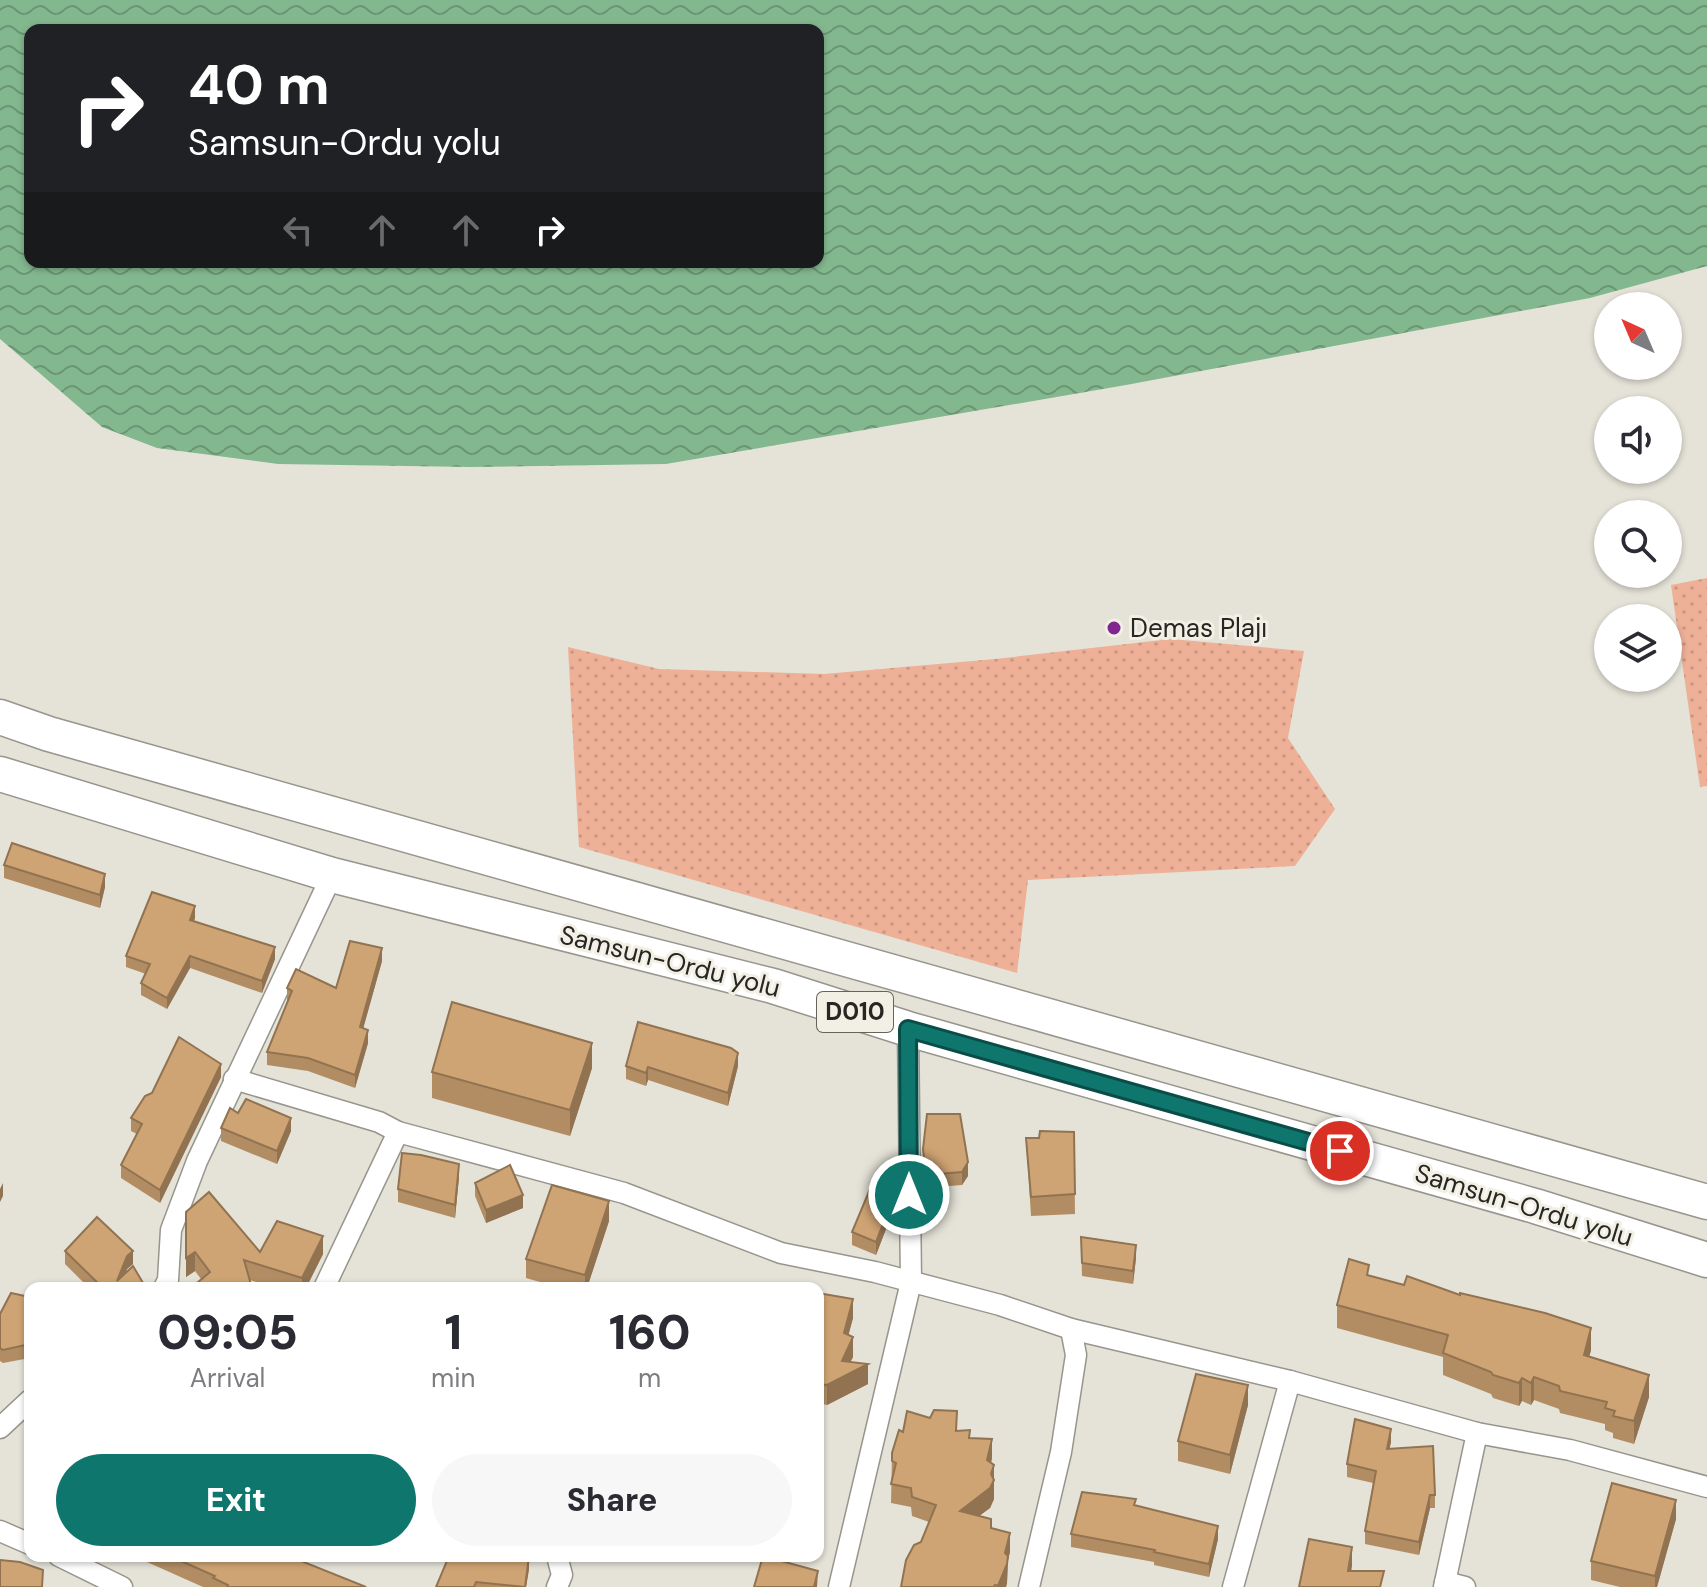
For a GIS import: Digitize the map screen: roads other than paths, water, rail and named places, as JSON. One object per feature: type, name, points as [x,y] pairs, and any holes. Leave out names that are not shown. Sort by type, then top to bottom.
[{"type":"highway","name":"Samsun-Ordu yolu","points":[[0,717],[64,738],[1707,1202]]},
{"type":"highway","name":"Samsun-Ordu yolu","points":[[0,774],[332,875],[773,986],[908,1029],[1535,1206],[1707,1260]]},
{"type":"street","points":[[167,1282],[171,1230],[197,1161],[332,875]]},
{"type":"street","points":[[839,1587],[911,1282],[908,1029]]},
{"type":"street","points":[[234,1079],[379,1122],[398,1132],[624,1193],[781,1253],[1000,1305],[1071,1329],[1290,1381],[1477,1433],[1570,1450],[1707,1487]]},
{"type":"street","points":[[327,1282],[398,1132]]},
{"type":"street","points":[[1029,1587],[1061,1452],[1076,1355],[1071,1329]]},
{"type":"street","points":[[1233,1587],[1290,1381]]},
{"type":"street","points":[[0,1428],[24,1406]]},
{"type":"street","points":[[1451,1585],[1477,1433]]},
{"type":"street","points":[[0,1531],[24,1541]]},
{"type":"street","points":[[77,1562],[122,1587]]},
{"type":"street","points":[[557,1587],[562,1575],[559,1562]]},
{"type":"water","points":[[0,0],[1707,0],[1707,266],[1612,292],[1594,292],[1594,297],[1590,298],[1126,385],[666,464],[471,467],[278,464],[157,448],[102,427],[0,339]]},
{"type":"place","name":"Demas Plajı","points":[[1114,628]]}]
